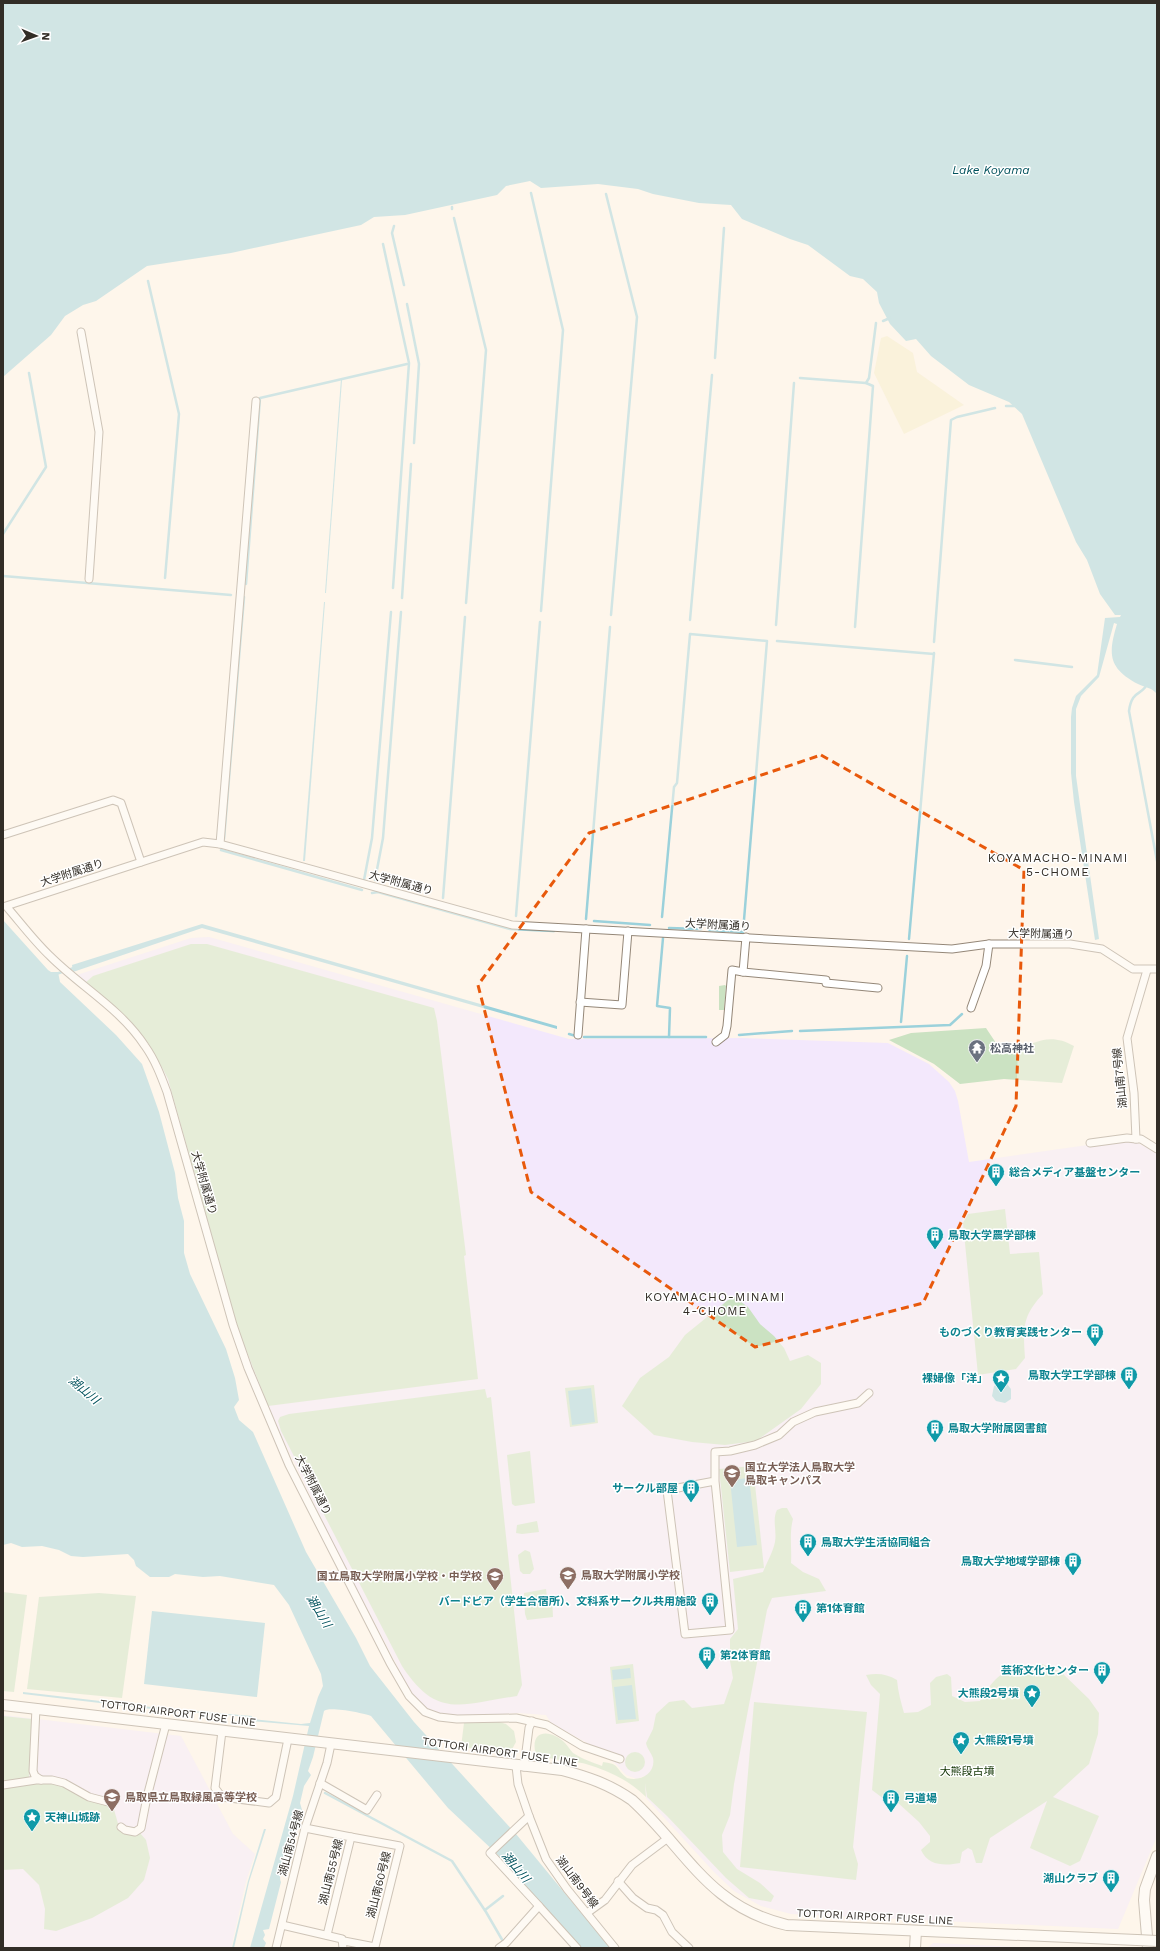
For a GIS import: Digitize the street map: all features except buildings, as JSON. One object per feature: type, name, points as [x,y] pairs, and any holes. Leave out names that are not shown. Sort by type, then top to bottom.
[{"type":"main road","name":"TOTTORI AIRPORT FUSE LINE","points":[[3,1705],[562,1770],[602,1782],[632,1800],[722,1896],[754,1915],[770,1921],[803,1927],[1157,1941]]},
{"type":"main road","points":[[1148,1948],[1144,1900],[1145,1889],[1157,1856]]},
{"type":"main road","points":[[915,1948],[916,1931]]},
{"type":"main road","points":[[1068,1937],[1069,1948]]},
{"type":"street","points":[[81,332],[99,432],[89,579]]},
{"type":"street","points":[[220,844],[256,401]]},
{"type":"street","points":[[3,835],[113,800],[121,803],[141,862]]},
{"type":"street","name":"大学附属通り","points":[[620,1759],[582,1746],[547,1725],[516,1718],[457,1719],[440,1717],[426,1712],[409,1696],[390,1663],[289,1465],[248,1368],[233,1325],[167,1092],[156,1065],[145,1045],[131,1027],[108,1005],[50,956],[6,906],[203,842],[220,844],[512,925],[746,937],[952,950],[989,944],[1070,944],[1102,949],[1133,969],[1157,969]]},
{"type":"street","points":[[578,1035],[586,929]]},
{"type":"street","points":[[580,1002],[622,1005],[628,931]]},
{"type":"street","points":[[743,972],[746,937]]},
{"type":"street","points":[[971,1008],[986,966],[989,944]]},
{"type":"street","points":[[716,1042],[725,1035],[727,1026],[732,970],[826,980],[826,983],[878,988]]},
{"type":"street","name":"湖山南7号線","points":[[1136,1139],[1134,1093],[1127,1038],[1147,970]]},
{"type":"street","points":[[1090,1143],[1127,1138],[1141,1140],[1157,1149]]},
{"type":"street","points":[[715,1481],[667,1490],[685,1634],[730,1630],[715,1481],[715,1452],[730,1451],[755,1445],[779,1435],[793,1422],[815,1412],[858,1403],[869,1393]]},
{"type":"street","points":[[36,1708],[33,1771],[36,1776],[42,1780]]},
{"type":"street","name":"湖山南9号線","points":[[532,1721],[520,1766],[518,1784],[529,1816],[546,1859],[615,1948]]},
{"type":"street","points":[[121,1827],[124,1830],[136,1832],[141,1828],[147,1797],[166,1724]]},
{"type":"street","points":[[222,1731],[215,1788],[222,1797],[269,1802],[276,1797],[292,1739]]},
{"type":"street","name":"湖山南54号線","points":[[276,1948],[305,1828],[320,1783],[329,1744]]},
{"type":"street","points":[[3,1785],[42,1780],[64,1782],[89,1797],[112,1803]]},
{"type":"street","points":[[320,1783],[367,1810],[377,1795]]},
{"type":"street","points":[[529,1816],[490,1853],[577,1948]]},
{"type":"street","name":"湖山南55号線","points":[[305,1828],[351,1837],[327,1935]]},
{"type":"street","name":"湖山南60号線","points":[[282,1925],[342,1939],[343,1945],[378,1948],[400,1846],[351,1837]]},
{"type":"street","points":[[587,1913],[605,1900],[618,1881],[632,1865],[668,1838]]},
{"type":"street","points":[[618,1881],[633,1898],[647,1908],[656,1910],[663,1915],[672,1932],[689,1948]]},
{"type":"street","points":[[499,1948],[506,1943],[539,1906]]},
{"type":"highlighted area","points":[[821,755],[1024,870],[1016,1106],[923,1303],[755,1347],[531,1192],[478,985],[589,833]]},
{"type":"shaded area","name":"国立大学法人鳥取大学 鳥取キャンパス","points":[[209,937],[569,1039],[742,1038],[888,1043],[929,1064],[949,1082],[955,1091],[958,1101],[969,1162],[1130,1139],[1157,1153],[1157,1836],[1118,1929],[791,1914],[761,1906],[734,1891],[714,1872],[646,1798],[644,1776],[637,1779],[626,1775],[616,1764],[596,1748],[551,1723],[546,1715],[519,1713],[446,1716],[432,1712],[414,1698],[337,1551],[267,1406],[236,1326],[167,1079],[160,1064],[149,1047],[77,975],[191,938]]},
{"type":"shaded area","name":"鳥取県立鳥取緑風高等学校","points":[[3,1715],[181,1736],[233,1834],[255,1854],[246,1881],[231,1948],[3,1948]]},
{"type":"shaded area","points":[[933,1943],[1037,1948],[927,1948]]},
{"type":"green space","points":[[191,944],[207,944],[434,1008],[437,1021],[466,1255],[464,1256],[478,1379],[268,1406],[238,1329],[168,1079],[160,1064],[142,1038],[121,1016],[85,983],[93,976]]},
{"type":"green space","points":[[725,985],[724,1010],[719,1010],[719,986]]},
{"type":"green space","points":[[986,1028],[1000,1049],[1012,1054],[1027,1046],[1049,1039],[1065,1042],[1074,1046],[1062,1083],[1004,1079],[960,1084],[934,1064],[889,1040],[911,1033]]},
{"type":"green space","points":[[1005,1209],[1010,1254],[1039,1252],[1043,1294],[1031,1309],[1025,1323],[1025,1358],[1016,1369],[978,1375],[963,1223],[968,1214]]},
{"type":"green space","points":[[733,1296],[748,1307],[760,1324],[774,1336],[784,1348],[790,1361],[808,1355],[821,1363],[821,1384],[801,1409],[756,1441],[725,1445],[692,1442],[654,1435],[622,1406],[640,1378],[669,1357],[685,1335]]},
{"type":"green space","points":[[594,1385],[598,1423],[570,1427],[565,1388]]},
{"type":"green space","points":[[485,1389],[487,1398],[491,1397],[522,1685],[517,1696],[466,1704],[452,1704],[439,1701],[427,1695],[415,1683],[402,1666],[281,1431],[278,1421],[280,1417],[289,1414]]},
{"type":"green space","points":[[530,1451],[535,1503],[515,1506],[512,1504],[507,1455]]},
{"type":"green space","points":[[753,1466],[764,1568],[730,1572],[719,1469]]},
{"type":"green space","points":[[787,1508],[793,1519],[791,1536],[791,1563],[803,1572],[819,1579],[826,1591],[772,1598],[767,1610],[734,1784],[730,1815],[722,1835],[723,1852],[737,1869],[760,1883],[774,1896],[771,1902],[749,1898],[726,1878],[647,1797],[645,1783],[646,1797],[626,1781],[603,1770],[586,1764],[545,1757],[535,1751],[535,1743],[536,1738],[540,1735],[550,1734],[560,1739],[573,1753],[580,1757],[602,1766],[603,1762],[613,1764],[627,1778],[637,1779],[646,1775],[652,1768],[653,1758],[646,1743],[653,1729],[656,1714],[669,1702],[684,1700],[692,1708],[724,1704],[733,1678],[730,1661],[730,1639],[738,1629],[733,1579],[763,1572],[775,1542],[775,1521],[777,1510]]},
{"type":"green space","points":[[537,1521],[539,1532],[522,1534],[516,1533],[517,1525]]},
{"type":"green space","points":[[525,1550],[530,1552],[534,1569],[530,1574],[523,1574],[520,1571],[518,1555]]},
{"type":"green space","points":[[546,1589],[547,1596],[552,1596],[553,1617],[527,1620],[525,1614],[524,1593]]},
{"type":"green space","points":[[3,1592],[27,1595],[14,1692],[3,1691]]},
{"type":"green space","points":[[99,1593],[136,1596],[122,1698],[27,1689],[39,1597]]},
{"type":"green space","points":[[633,1664],[639,1721],[616,1724],[610,1667]]},
{"type":"green space","name":"大熊段古墳","points":[[1042,1664],[1061,1672],[1089,1699],[1099,1713],[1098,1734],[1089,1764],[1053,1797],[1099,1816],[1080,1861],[1070,1866],[1030,1848],[1047,1801],[990,1838],[982,1863],[976,1863],[972,1850],[968,1848],[962,1852],[960,1863],[938,1864],[932,1862],[921,1850],[930,1842],[930,1836],[919,1822],[897,1802],[884,1799],[872,1790],[880,1694],[871,1685],[866,1675],[882,1674],[897,1680],[904,1713],[918,1712],[931,1705],[930,1683],[936,1677],[947,1674],[951,1677],[952,1696],[965,1702],[980,1701],[993,1683],[1005,1672],[1020,1667]]},
{"type":"green space","points":[[754,1702],[867,1712],[853,1847],[858,1864],[856,1880],[740,1867]]},
{"type":"green space","points":[[3,1716],[32,1719],[29,1779],[3,1783]]},
{"type":"green space","points":[[499,1722],[506,1724],[514,1731],[516,1742],[511,1751],[505,1753],[461,1747],[464,1723]]},
{"type":"green space","points":[[635,1752],[642,1755],[645,1762],[642,1769],[635,1772],[628,1769],[625,1762],[628,1755]]},
{"type":"green space","points":[[50,1782],[64,1785],[113,1806],[119,1827],[140,1833],[146,1840],[150,1858],[144,1880],[128,1898],[92,1918],[56,1931],[44,1929],[45,1909],[39,1885],[23,1869],[3,1870],[3,1787]]},
{"type":"sand","points":[[887,336],[913,353],[917,372],[964,405],[904,434],[874,373],[881,338]]},
{"type":"water","name":"Lake Koyama","points":[[3,3],[1157,3],[1157,694],[1128,678],[1116,666],[1112,652],[1112,644],[1117,624],[1114,623],[1099,677],[1081,696],[1076,709],[1076,776],[1099,939],[1095,940],[1074,802],[1071,773],[1071,717],[1076,696],[1097,675],[1105,618],[1120,617],[1121,615],[1115,615],[1100,594],[1087,560],[1076,542],[1022,414],[1009,402],[969,385],[931,356],[916,339],[906,341],[890,324],[879,303],[877,292],[863,279],[850,276],[808,245],[742,219],[731,205],[699,203],[653,194],[638,189],[598,184],[541,188],[530,181],[506,186],[497,195],[405,215],[374,217],[361,225],[231,253],[147,266],[96,301],[83,305],[65,316],[51,335],[3,377]]},
{"type":"water","points":[[341,379],[342,380],[325,593]]},
{"type":"water","points":[[324,602],[305,861],[303,861]]},
{"type":"water","name":"湖山川","points":[[3,920],[48,970],[51,972],[58,972],[60,982],[116,1035],[142,1064],[159,1112],[175,1173],[178,1198],[184,1221],[184,1253],[190,1274],[226,1349],[235,1378],[239,1400],[234,1407],[239,1420],[253,1432],[306,1552],[356,1638],[370,1666],[414,1722],[516,1834],[610,1948],[580,1948],[497,1854],[448,1808],[371,1716],[332,1709],[324,1711],[313,1757],[308,1771],[311,1775],[304,1786],[300,1803],[302,1810],[293,1839],[290,1841],[283,1862],[280,1874],[281,1882],[269,1929],[263,1930],[265,1935],[263,1939],[266,1943],[264,1948],[250,1948],[293,1796],[309,1726],[251,1721],[250,1717],[179,1711],[252,1716],[252,1719],[301,1724],[310,1723],[323,1686],[321,1674],[289,1605],[274,1585],[220,1576],[203,1577],[175,1574],[169,1577],[150,1577],[136,1566],[134,1560],[128,1554],[83,1557],[71,1556],[59,1550],[42,1546],[22,1547],[11,1543],[3,1545]]},
{"type":"water","points":[[202,924],[557,1026],[557,1029],[202,928],[73,972],[72,965]]},
{"type":"water","points":[[1000,1383],[1007,1384],[1011,1389],[1011,1399],[1005,1403],[996,1401],[992,1396],[994,1386]]},
{"type":"water","points":[[591,1388],[595,1422],[572,1425],[568,1391]]},
{"type":"water","points":[[749,1478],[757,1545],[737,1547],[730,1480]]},
{"type":"water","points":[[152,1611],[265,1623],[257,1697],[144,1684]]},
{"type":"water","points":[[630,1668],[631,1678],[613,1680],[612,1670]]},
{"type":"water","points":[[632,1685],[636,1719],[618,1720],[614,1687]]},
{"type":"water","points":[[23,1692],[160,1708],[160,1710],[23,1694]]},
{"type":"water","points":[[264,1829],[266,1829],[249,1882],[234,1948],[232,1948],[248,1881]]},
{"type":"waterway","points":[[531,193],[563,330],[541,611]]},
{"type":"waterway","points":[[606,194],[637,317],[611,615]]},
{"type":"waterway","points":[[454,218],[486,350],[466,603]]},
{"type":"waterway","points":[[394,226],[392,233],[404,285]]},
{"type":"waterway","points":[[715,358],[724,228]]},
{"type":"waterway","points":[[383,244],[409,363],[393,588]]},
{"type":"waterway","points":[[148,281],[179,414],[165,578]]},
{"type":"waterway","points":[[407,304],[419,364],[414,443]]},
{"type":"waterway","points":[[883,321],[890,318]]},
{"type":"waterway","points":[[866,383],[869,378],[876,323]]},
{"type":"waterway","points":[[246,584],[260,398],[407,364]]},
{"type":"waterway","points":[[3,534],[46,467],[29,373]]},
{"type":"waterway","points":[[690,620],[712,375]]},
{"type":"waterway","points":[[800,378],[866,383],[873,386],[855,627]]},
{"type":"waterway","points":[[776,625],[794,383]]},
{"type":"waterway","points":[[1006,406],[1017,406]]},
{"type":"waterway","points":[[934,642],[951,420],[957,417],[995,408]]},
{"type":"waterway","points":[[402,598],[411,464]]},
{"type":"waterway","points":[[3,576],[231,595]]},
{"type":"waterway","points":[[224,839],[244,597]]},
{"type":"waterway","points":[[364,880],[372,838],[391,612]]},
{"type":"waterway","points":[[375,880],[383,838],[401,612]]},
{"type":"waterway","points":[[443,898],[465,617]]},
{"type":"waterway","points":[[516,916],[540,622]]},
{"type":"waterway","points":[[586,919],[610,627]]},
{"type":"waterway","points":[[662,917],[674,787],[677,783],[690,634],[767,641],[743,932],[709,930]]},
{"type":"waterway","points":[[777,641],[934,654]]},
{"type":"waterway","points":[[909,939],[934,653]]},
{"type":"waterway","points":[[1015,660],[1072,667]]},
{"type":"waterway","points":[[1147,684],[1145,688],[1132,699],[1129,711],[1157,861]]},
{"type":"waterway","points":[[221,850],[362,890]]},
{"type":"waterway","points":[[372,893],[378,892],[510,929],[554,931]]},
{"type":"waterway","points":[[594,921],[650,925]]},
{"type":"waterway","points":[[669,928],[701,929]]},
{"type":"waterway","points":[[663,938],[657,1006],[670,1008],[669,1037]]},
{"type":"waterway","points":[[901,1022],[907,956]]},
{"type":"waterway","points":[[56,974],[74,968]]},
{"type":"waterway","points":[[800,1031],[950,1025],[962,1014]]},
{"type":"waterway","points":[[739,1035],[792,1031]]},
{"type":"waterway","points":[[569,1034],[576,1036]]},
{"type":"waterway","points":[[584,1037],[706,1037]]},
{"type":"waterway","points":[[325,1793],[452,1861],[486,1912],[504,1943]]},
{"type":"waterway","points":[[485,1910],[503,1896]]},
{"type":"place","name":"松高神社","points":[[977,1063]]},
{"type":"place","name":"総合メディア基盤センター","points":[[996,1187]]},
{"type":"place","name":"鳥取大学農学部棟","points":[[935,1250]]},
{"type":"place","name":"ものづくり教育実践センター","points":[[1095,1347]]},
{"type":"place","name":"鳥取大学工学部棟","points":[[1129,1390]]},
{"type":"place","name":"裸婦像「洋」","points":[[1001,1393]]},
{"type":"place","name":"鳥取大学附属図書館","points":[[935,1443]]},
{"type":"place","name":"国立大学法人鳥取大学 鳥取キャンパス","points":[[732,1488]]},
{"type":"place","name":"サークル部屋","points":[[691,1503]]},
{"type":"place","name":"鳥取大学生活協同組合","points":[[808,1557]]},
{"type":"place","name":"鳥取大学地域学部棟","points":[[1073,1576]]},
{"type":"place","name":"鳥取大学附属小学校","points":[[568,1590]]},
{"type":"place","name":"国立鳥取大学附属小学校・中学校","points":[[495,1591]]},
{"type":"place","name":"バードピア（学生合宿所）、文科系サークル共用施設","points":[[710,1616]]},
{"type":"place","name":"第1体育館","points":[[803,1623]]},
{"type":"place","name":"第2体育館","points":[[707,1670]]},
{"type":"place","name":"芸術文化センター","points":[[1102,1685]]},
{"type":"place","name":"大熊段2号墳","points":[[1032,1708]]},
{"type":"place","name":"大熊段1号墳","points":[[961,1755]]},
{"type":"place","name":"鳥取県立鳥取緑風高等学校","points":[[112,1812]]},
{"type":"place","name":"弓道場","points":[[891,1813]]},
{"type":"place","name":"天神山城跡","points":[[32,1832]]},
{"type":"place","name":"湖山クラブ","points":[[1111,1893]]},
{"type":"district","name":"KOYAMACHO-MINAMI 5-CHOME","points":[[1058,865]]},
{"type":"district","name":"KOYAMACHO-MINAMI 4-CHOME","points":[[715,1304]]}]
